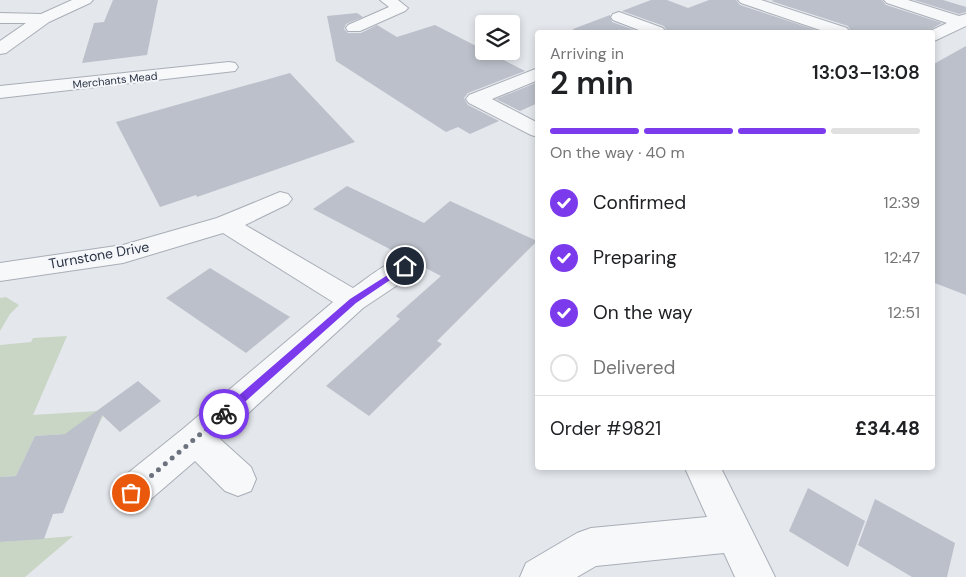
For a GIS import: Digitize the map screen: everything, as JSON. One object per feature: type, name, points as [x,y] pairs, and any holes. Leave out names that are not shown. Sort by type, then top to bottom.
[{"type":"street","points":[[0,49],[43,19],[85,0]]},
{"type":"street","points":[[354,28],[400,8],[388,0]]},
{"type":"street","points":[[746,0],[835,30]]},
{"type":"street","points":[[892,0],[964,20]]},
{"type":"street","points":[[619,17],[652,30]]},
{"type":"street","points":[[0,18],[43,19]]},
{"type":"street","points":[[935,36],[964,20]]},
{"type":"street","name":"Merchants Mead","points":[[0,92],[230,67]]},
{"type":"street","points":[[535,74],[476,99],[535,129]]},
{"type":"street","name":"Turnstone Drive","points":[[0,272],[124,254],[226,224],[280,199]]},
{"type":"street","points":[[226,224],[353,301]]},
{"type":"street","points":[[131,493],[196,439],[353,301],[405,266]]},
{"type":"street","points":[[196,439],[238,479]]},
{"type":"street","points":[[704,470],[756,577]]},
{"type":"street","points":[[540,577],[591,547],[734,533]]},
{"type":"green space","points":[[6,297],[19,305],[10,314],[0,331],[0,298]]},
{"type":"green space","points":[[67,336],[33,415],[97,411],[103,416],[95,432],[35,436],[16,476],[0,477],[0,345],[31,342],[33,338]]},
{"type":"green space","points":[[73,536],[25,577],[0,577],[0,542]]},
{"type":"building","points":[[113,0],[158,0],[147,55],[82,63],[94,23],[104,22]]},
{"type":"building","points":[[651,0],[667,0],[688,8],[709,0],[736,0],[740,5],[816,30],[666,30],[664,26],[622,11]]},
{"type":"building","points":[[882,0],[886,5],[942,23],[930,30],[850,30],[848,26],[771,1]]},
{"type":"building","points":[[914,0],[943,0],[966,7],[966,12],[959,14]]},
{"type":"building","points":[[357,13],[363,17],[346,24],[344,29],[348,33],[361,33],[377,25],[397,37],[435,25],[475,45],[475,60],[503,60],[525,71],[468,93],[464,98],[468,105],[499,121],[470,134],[458,127],[446,132],[336,61],[327,16]]},
{"type":"building","points":[[610,15],[612,22],[634,30],[573,30]]},
{"type":"building","points":[[966,46],[966,295],[935,283],[935,63]]},
{"type":"building","points":[[290,73],[355,142],[197,197],[196,195],[160,207],[116,122]]},
{"type":"building","points":[[535,83],[535,104],[520,111],[496,99]]},
{"type":"building","points":[[347,186],[424,223],[450,201],[535,240],[535,243],[437,341],[442,344],[369,416],[326,386],[400,319],[396,316],[441,276],[418,264],[414,258],[405,257],[313,209]]},
{"type":"building","points":[[210,268],[290,317],[246,353],[166,298]]},
{"type":"building","points":[[138,381],[161,401],[120,432],[102,415],[63,513],[53,514],[44,539],[0,542],[0,477],[16,476],[35,436],[65,434]]},
{"type":"building","points":[[808,488],[865,521],[848,567],[789,531]]},
{"type":"building","points":[[875,499],[955,543],[947,577],[912,577],[858,545]]},
{"type":"way so far","points":[[131,493],[224,414]]},
{"type":"route","points":[[224,414],[353,301],[405,266]]}]
